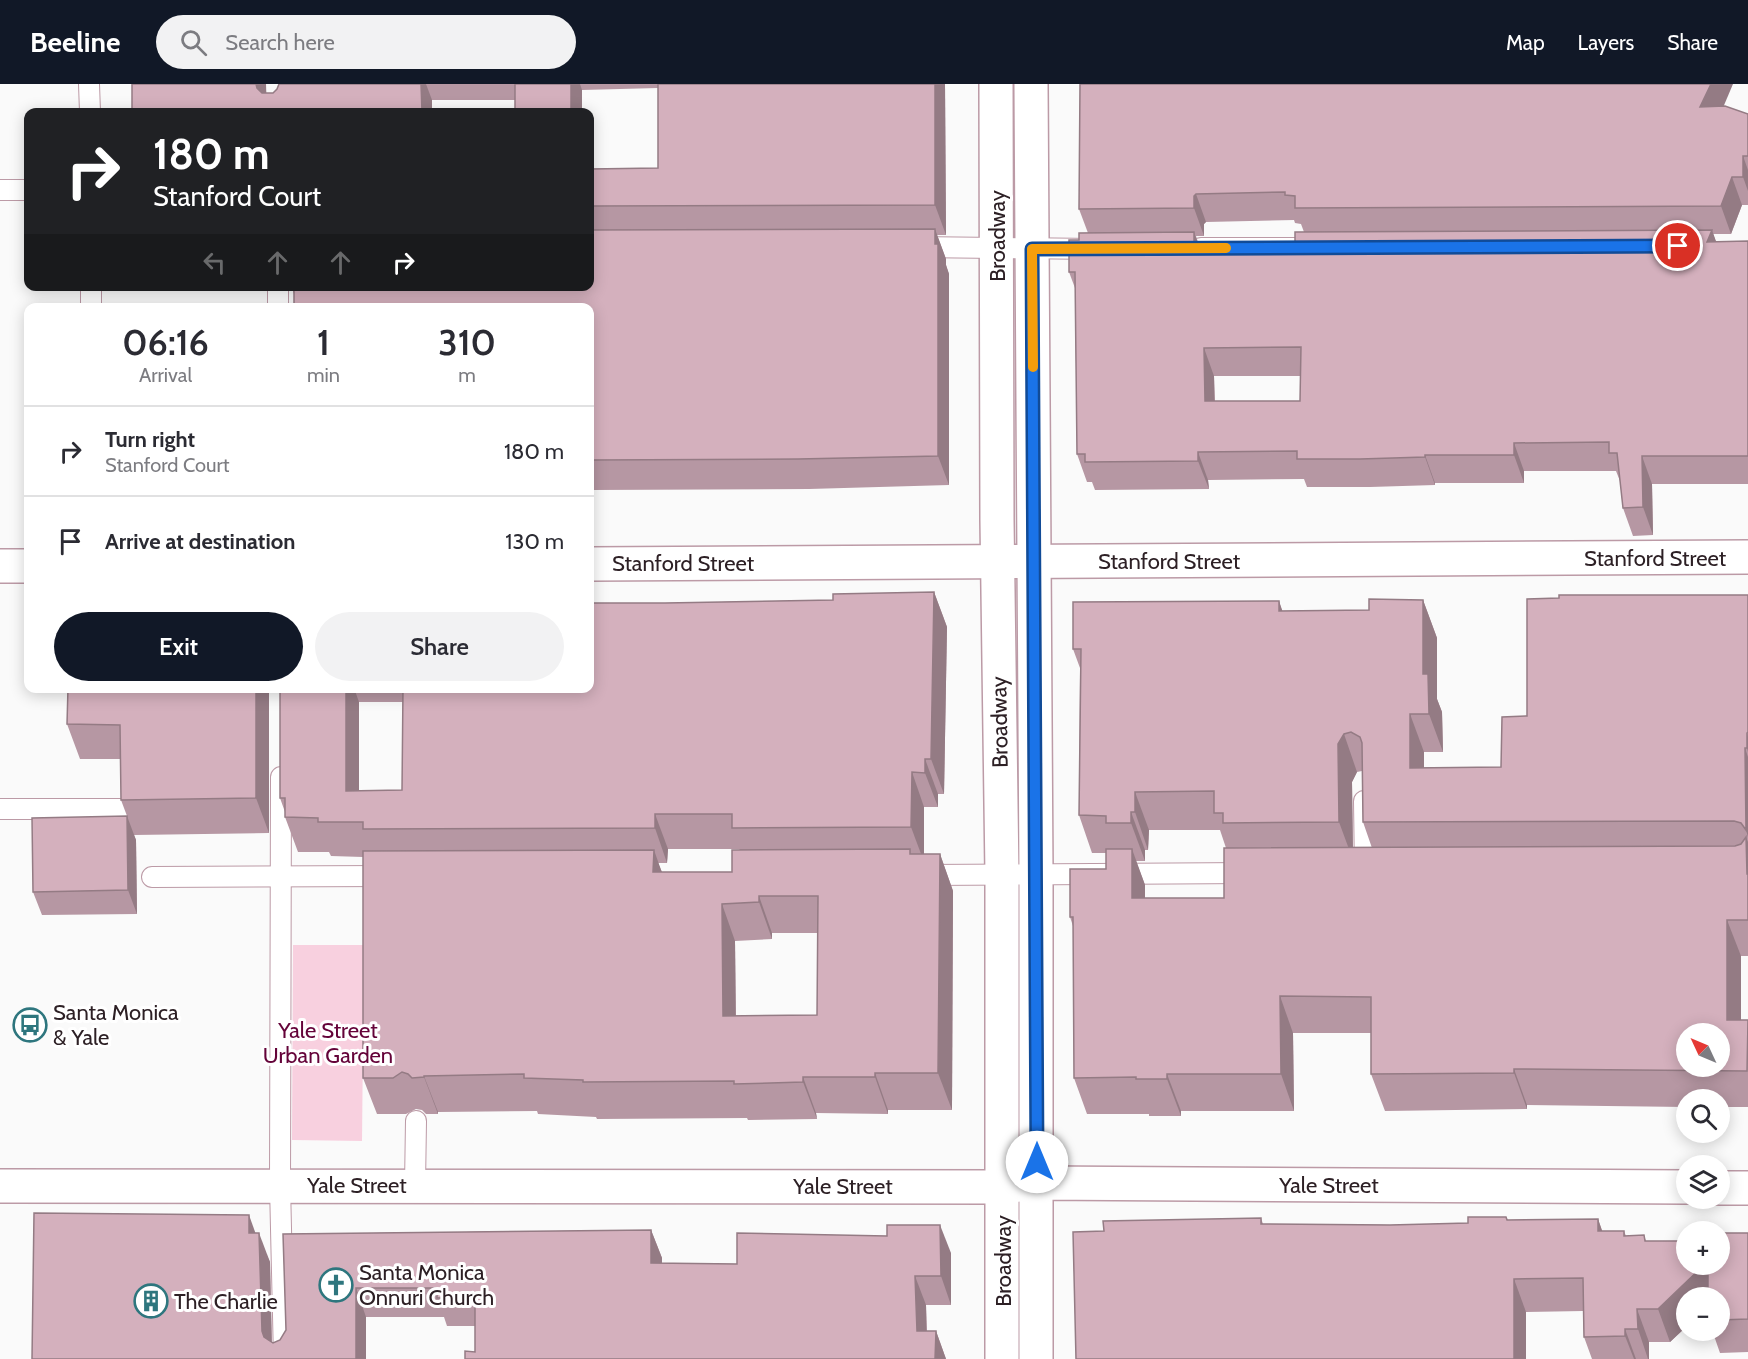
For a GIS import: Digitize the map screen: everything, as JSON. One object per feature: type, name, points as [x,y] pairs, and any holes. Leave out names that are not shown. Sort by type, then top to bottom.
[{"type":"street","name":"Broadway","points":[[996,84],[997,561],[1002,875],[1002,1359]]},
{"type":"street","name":"Broadway","points":[[1031,84],[1036,875],[1036,1359]]},
{"type":"street","name":"Stanford Street","points":[[594,564],[1748,557]]},
{"type":"street","points":[[0,566],[24,566]]},
{"type":"street","name":"Yale Street","points":[[0,1186],[1003,1187],[1037,1183],[1676,1187]]},
{"type":"street","points":[[1730,1188],[1748,1188]]},
{"type":"lane","points":[[89,84],[90,108]]},
{"type":"lane","points":[[0,189],[24,190]]},
{"type":"lane","points":[[900,247],[1117,249]]},
{"type":"lane","points":[[1177,248],[1343,248]]},
{"type":"lane","points":[[281,759],[280,1185],[284,1359]]},
{"type":"lane","points":[[1364,782],[1365,873]]},
{"type":"lane","points":[[0,809],[123,809]]},
{"type":"lane","points":[[904,875],[1270,873]]},
{"type":"lane","points":[[1341,873],[1389,873]]},
{"type":"lane","points":[[152,877],[413,876]]},
{"type":"lane","points":[[415,1185],[416,1121]]},
{"type":"green space","name":"Yale Street Urban Garden","points":[[293,945],[364,945],[362,1141],[292,1140]]},
{"type":"building","points":[[132,84],[256,84],[262,93],[273,93],[279,84],[421,84],[422,108],[132,108]]},
{"type":"building","points":[[515,84],[571,84],[571,108],[515,108]]},
{"type":"building","points":[[658,84],[935,84],[935,205],[594,206],[594,169],[658,168]]},
{"type":"building","points":[[1080,84],[1711,84],[1700,107],[1725,106],[1748,114],[1748,156],[1743,156],[1743,177],[1732,177],[1721,206],[1295,208],[1295,196],[1285,195],[1285,192],[1196,194],[1194,208],[1079,209]]},
{"type":"building","points":[[935,229],[935,244],[938,244],[938,456],[594,460],[594,303],[294,303],[294,291],[594,291],[594,230]]},
{"type":"building","points":[[1712,230],[1707,242],[1748,241],[1748,456],[1642,456],[1643,507],[1623,508],[1617,453],[1609,453],[1609,442],[1514,443],[1514,455],[1297,459],[1297,451],[1198,452],[1198,461],[1085,462],[1085,454],[1077,454],[1075,272],[1069,272],[1069,240],[1079,240],[1079,233],[1194,232],[1194,248],[1295,249],[1295,232]],"holes":[[[1301,347],[1300,401],[1205,401],[1204,348]]]},
{"type":"building","points":[[934,592],[931,759],[925,759],[925,773],[912,772],[911,827],[732,828],[732,814],[655,814],[655,828],[363,829],[363,822],[318,822],[318,818],[285,817],[285,798],[280,798],[280,693],[346,693],[346,791],[402,790],[403,693],[594,693],[594,603],[833,600],[833,594]]},
{"type":"building","points":[[1559,595],[1748,595],[1746,830],[1741,823],[1734,821],[1363,822],[1362,743],[1360,737],[1351,732],[1344,734],[1338,744],[1339,822],[1223,823],[1223,813],[1214,813],[1214,791],[1135,792],[1135,812],[1131,812],[1131,823],[1106,823],[1106,816],[1079,815],[1081,649],[1073,649],[1073,602],[1279,601],[1279,611],[1369,610],[1369,599],[1423,600],[1423,674],[1428,674],[1429,714],[1410,714],[1410,768],[1501,767],[1502,717],[1527,716],[1527,599],[1559,598]]},
{"type":"building","points":[[68,693],[256,693],[256,798],[121,800],[120,725],[67,724]]},
{"type":"building","points":[[127,816],[128,890],[33,892],[32,818]]},
{"type":"building","points":[[1746,837],[1748,920],[1727,920],[1727,1020],[1748,1020],[1747,1071],[1730,1071],[1730,1023],[1676,1023],[1676,1070],[1514,1069],[1514,1073],[1371,1074],[1371,997],[1280,996],[1281,1074],[1167,1074],[1167,1079],[1074,1078],[1073,917],[1070,917],[1070,869],[1106,869],[1106,849],[1132,849],[1132,898],[1224,898],[1224,848],[1735,846],[1741,844]]},
{"type":"building","points":[[910,849],[910,854],[940,854],[938,1073],[875,1073],[875,1077],[803,1077],[803,1082],[734,1084],[734,1081],[583,1082],[583,1080],[524,1078],[524,1074],[412,1078],[402,1072],[393,1078],[363,1078],[363,851],[654,850],[653,872],[732,872],[732,850]],"holes":[[[759,896],[818,896],[817,1015],[723,1016],[722,904],[759,902]]]},
{"type":"building","points":[[34,1213],[249,1215],[249,1233],[259,1233],[262,1331],[264,1337],[273,1343],[280,1340],[286,1330],[283,1234],[651,1230],[651,1263],[737,1264],[737,1233],[887,1236],[887,1225],[940,1225],[941,1276],[915,1276],[917,1331],[936,1331],[935,1359],[465,1359],[465,1351],[475,1352],[475,1297],[437,1298],[437,1288],[356,1288],[356,1359],[32,1359]]},
{"type":"building","points":[[1468,1217],[1506,1217],[1507,1220],[1598,1219],[1598,1231],[1624,1231],[1624,1236],[1644,1235],[1645,1241],[1676,1241],[1676,1275],[1694,1275],[1681,1287],[1676,1287],[1676,1292],[1658,1309],[1637,1309],[1638,1329],[1625,1329],[1625,1336],[1584,1337],[1583,1278],[1514,1279],[1514,1359],[1076,1359],[1073,1232],[1104,1231],[1103,1221],[1261,1218],[1261,1224],[1468,1223]]},
{"type":"building","points":[[1730,1233],[1748,1233],[1748,1319],[1730,1320],[1730,1287],[1708,1287],[1708,1275],[1730,1275]]},
{"type":"slow traffic","points":[[1033,367],[1032,249],[1226,248]]},
{"type":"place","name":"Santa Monica & Yale","points":[[30,1025]]},
{"type":"place","name":"Santa Monica Onnuri Church","points":[[336,1285]]},
{"type":"place","name":"The Charlie","points":[[151,1301]]},
{"type":"route","points":[[1037,1162],[1032,249],[1678,246]]}]
